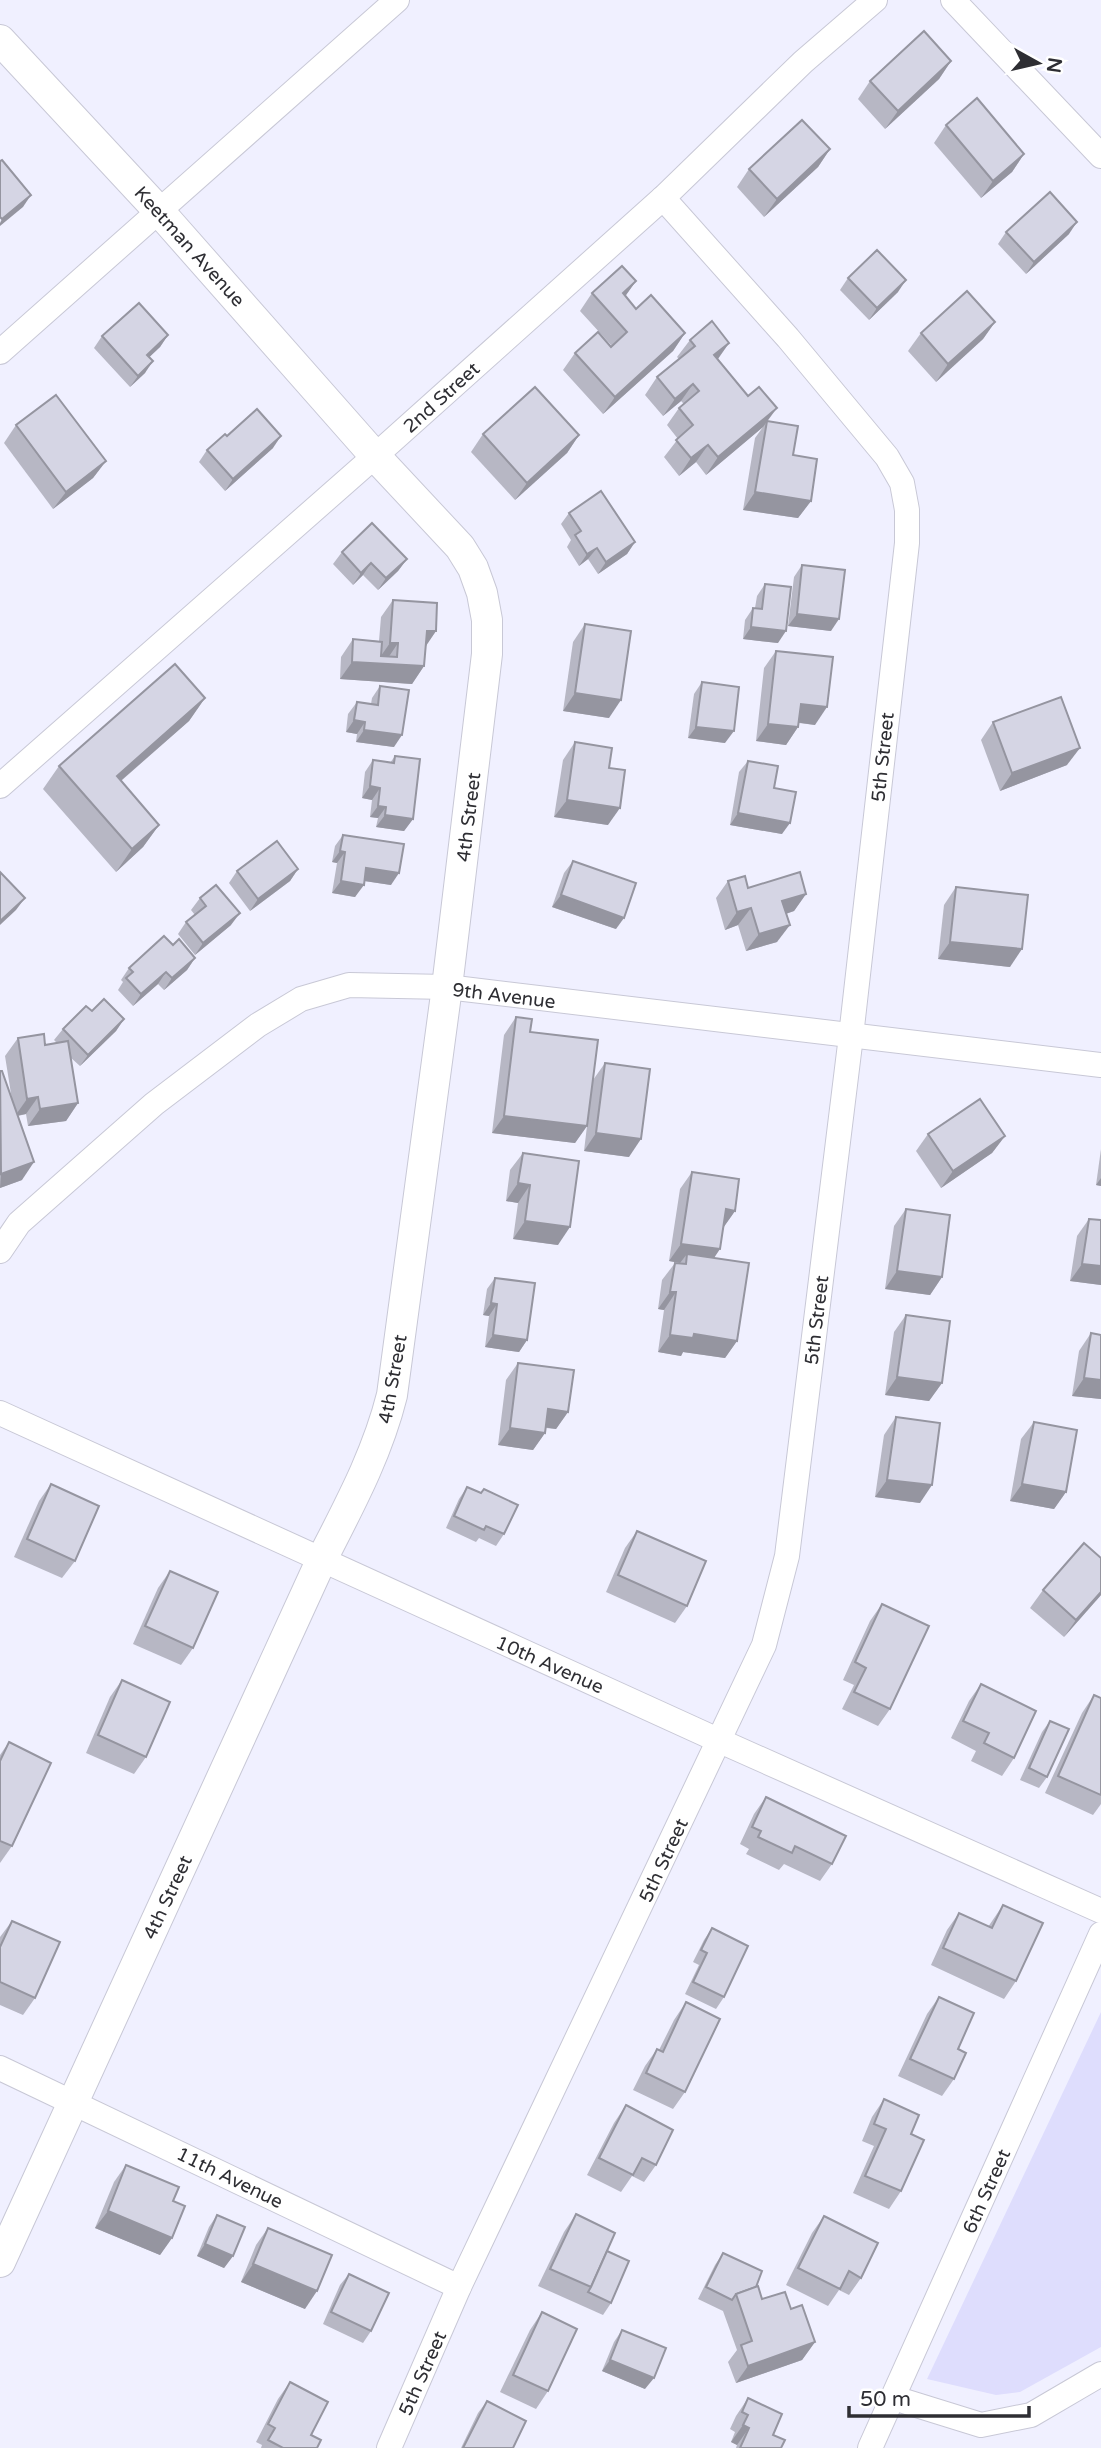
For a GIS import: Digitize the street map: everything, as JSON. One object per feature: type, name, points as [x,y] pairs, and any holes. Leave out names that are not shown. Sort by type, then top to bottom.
[{"type":"street","points":[[0,352],[397,0]]},
{"type":"street","name":"2nd Street","points":[[0,786],[663,198],[803,62],[874,0]]},
{"type":"street","points":[[953,0],[1101,156]]},
{"type":"street","name":"Keetman Avenue","points":[[0,40],[158,210],[375,456]]},
{"type":"street","name":"5th Street","points":[[389,2448],[459,2287],[764,1645],[787,1556],[851,1036],[907,543],[907,510],[901,483],[887,457],[797,348],[663,198]]},
{"type":"street","name":"4th Street","points":[[0,2262],[321,1560],[370,1466],[392,1395],[447,988],[487,654],[487,620],[482,593],[473,568],[460,547],[375,456]]},
{"type":"street","name":"9th Avenue","points":[[0,1251],[19,1223],[154,1104],[258,1025],[301,999],[349,985],[447,988],[1101,1065]]},
{"type":"street","name":"10th Avenue","points":[[0,1413],[719,1741],[1101,1911]]},
{"type":"street","name":"6th Street","points":[[870,2448],[1101,1934]]},
{"type":"street","name":"11th Avenue","points":[[0,2068],[459,2287]]},
{"type":"street","points":[[894,2398],[981,2425],[1031,2415],[1101,2374]]},
{"type":"shaded area","points":[[1101,2012],[1101,2347],[1020,2392],[996,2395],[927,2379]]},
{"type":"building","points":[[924,31],[951,61],[898,111],[870,81]]},
{"type":"building","points":[[977,98],[1024,154],[993,181],[946,125]]},
{"type":"building","points":[[802,120],[830,149],[777,199],[749,169]]},
{"type":"building","points":[[2,160],[31,195],[2,219],[0,161]]},
{"type":"building","points":[[1050,192],[1077,222],[1034,262],[1006,232]]},
{"type":"building","points":[[877,250],[906,280],[877,308],[848,278]]},
{"type":"building","points":[[622,266],[636,281],[623,293],[636,309],[651,295],[685,333],[615,397],[575,353],[598,332],[611,347],[627,332],[592,293]]},
{"type":"building","points":[[967,291],[995,322],[948,364],[921,333]]},
{"type":"building","points":[[139,303],[168,335],[147,355],[153,361],[138,376],[102,336]]},
{"type":"building","points":[[712,321],[729,343],[714,355],[748,396],[759,387],[777,408],[718,457],[708,445],[691,458],[676,440],[693,425],[679,408],[699,391],[693,384],[675,399],[657,377],[695,346],[690,340]]},
{"type":"building","points":[[535,387],[579,435],[527,483],[483,434]]},
{"type":"building","points":[[56,395],[106,461],[66,492],[16,425]]},
{"type":"building","points":[[257,409],[281,436],[233,479],[207,450]]},
{"type":"building","points":[[767,421],[798,426],[793,455],[817,459],[811,501],[755,492]]},
{"type":"building","points":[[601,491],[635,542],[606,562],[597,548],[587,554],[575,535],[581,531],[569,513]]},
{"type":"building","points":[[372,523],[407,559],[386,578],[371,563],[361,573],[342,552]]},
{"type":"building","points":[[802,565],[845,570],[839,619],[797,614]]},
{"type":"building","points":[[765,584],[791,587],[786,631],[751,627],[753,608],[762,609]]},
{"type":"building","points":[[393,600],[437,603],[436,631],[427,631],[424,666],[352,662],[353,639],[382,642],[381,656],[397,657],[398,643],[390,643]]},
{"type":"building","points":[[585,624],[631,631],[621,700],[575,693]]},
{"type":"building","points":[[776,651],[833,657],[827,707],[801,704],[798,727],[768,724]]},
{"type":"building","points":[[175,664],[205,698],[117,776],[159,825],[132,849],[59,766]]},
{"type":"building","points":[[702,682],[739,687],[734,731],[696,727]]},
{"type":"building","points":[[380,686],[409,690],[402,735],[364,730],[365,722],[354,720],[357,702],[378,705]]},
{"type":"building","points":[[1061,697],[1080,748],[1012,773],[993,722]]},
{"type":"building","points":[[575,742],[612,748],[609,768],[625,770],[620,808],[567,800]]},
{"type":"building","points":[[395,756],[420,759],[413,819],[385,815],[386,807],[378,806],[380,788],[370,786],[373,760],[394,763]]},
{"type":"building","points":[[748,761],[778,766],[774,788],[796,792],[790,823],[738,813]]},
{"type":"building","points":[[343,835],[404,844],[399,873],[366,868],[364,885],[341,881],[345,852],[340,851]]},
{"type":"building","points":[[277,841],[298,869],[258,899],[237,871]]},
{"type":"building","points":[[573,861],[636,883],[624,918],[561,895]]},
{"type":"building","points":[[0,872],[25,898],[0,921]]},
{"type":"building","points":[[800,872],[806,894],[782,901],[790,925],[759,934],[751,908],[737,912],[728,881],[745,876],[748,888]]},
{"type":"building","points":[[216,885],[240,913],[203,943],[186,922],[206,906],[200,898]]},
{"type":"building","points":[[956,887],[1028,895],[1022,949],[950,942]]},
{"type":"building","points":[[164,936],[173,945],[179,939],[195,958],[172,978],[166,972],[141,994],[126,978],[133,972],[129,968]]},
{"type":"building","points":[[104,999],[124,1019],[88,1055],[63,1029],[86,1006],[92,1011]]},
{"type":"building","points":[[516,1017],[532,1019],[530,1032],[598,1040],[587,1126],[504,1116]]},
{"type":"building","points":[[44,1034],[45,1045],[68,1041],[78,1103],[40,1109],[38,1097],[27,1099],[18,1038]]},
{"type":"building","points":[[605,1063],[650,1069],[641,1139],[596,1133]]},
{"type":"building","points":[[0,1071],[34,1162],[1,1174]]},
{"type":"building","points":[[980,1099],[1005,1136],[953,1171],[928,1134]]},
{"type":"building","points":[[523,1153],[579,1161],[570,1227],[525,1221],[530,1185],[518,1183]]},
{"type":"building","points":[[692,1172],[739,1179],[735,1211],[726,1209],[720,1249],[681,1244]]},
{"type":"building","points":[[906,1209],[950,1215],[942,1277],[897,1271]]},
{"type":"building","points":[[1089,1219],[1101,1220],[1101,1266],[1082,1264]]},
{"type":"building","points":[[687,1254],[749,1263],[737,1341],[694,1334],[693,1338],[670,1335],[676,1292],[670,1292],[675,1263],[686,1264]]},
{"type":"building","points":[[495,1278],[535,1283],[527,1340],[493,1335],[497,1304],[491,1303]]},
{"type":"building","points":[[906,1315],[950,1321],[942,1383],[897,1377]]},
{"type":"building","points":[[1091,1333],[1101,1335],[1101,1380],[1084,1378]]},
{"type":"building","points":[[518,1363],[574,1370],[568,1412],[548,1409],[545,1433],[510,1428]]},
{"type":"building","points":[[896,1417],[940,1423],[932,1485],[887,1480]]},
{"type":"building","points":[[1034,1422],[1077,1430],[1066,1492],[1022,1484]]},
{"type":"building","points":[[51,1484],[99,1506],[75,1561],[27,1539]]},
{"type":"building","points":[[467,1487],[481,1493],[484,1489],[518,1505],[504,1534],[486,1526],[484,1530],[454,1516]]},
{"type":"building","points":[[637,1531],[706,1561],[687,1606],[618,1575]]},
{"type":"building","points":[[1084,1543],[1101,1558],[1101,1592],[1076,1620],[1043,1590]]},
{"type":"building","points":[[170,1571],[218,1592],[193,1648],[145,1626]]},
{"type":"building","points":[[882,1604],[929,1626],[890,1709],[854,1692],[866,1668],[855,1662]]},
{"type":"building","points":[[122,1680],[170,1702],[146,1757],[98,1735]]},
{"type":"building","points":[[981,1684],[1036,1711],[1014,1758],[984,1743],[989,1733],[963,1721]]},
{"type":"building","points":[[1094,1695],[1101,1698],[1101,1795],[1058,1776]]},
{"type":"building","points":[[1050,1721],[1069,1729],[1047,1777],[1029,1768]]},
{"type":"building","points":[[9,1742],[51,1763],[12,1846],[0,1841],[0,1761]]},
{"type":"building","points":[[766,1797],[846,1836],[832,1864],[795,1846],[792,1853],[758,1837],[761,1831],[752,1827]]},
{"type":"building","points":[[1003,1905],[1043,1923],[1016,1981],[943,1948],[959,1913],[992,1928]]},
{"type":"building","points":[[12,1921],[60,1942],[35,1998],[0,1982],[0,1947]]},
{"type":"building","points":[[712,1928],[748,1946],[724,1997],[693,1982],[707,1953],[701,1950]]},
{"type":"building","points":[[939,1997],[974,2013],[958,2049],[966,2053],[954,2079],[910,2059]]},
{"type":"building","points":[[686,2002],[720,2019],[685,2092],[646,2073],[657,2049],[663,2052]]},
{"type":"building","points":[[884,2099],[919,2115],[911,2134],[924,2140],[901,2191],[865,2176],[886,2129],[874,2124]]},
{"type":"building","points":[[626,2105],[673,2130],[656,2165],[642,2158],[633,2175],[599,2158]]},
{"type":"building","points":[[126,2165],[179,2187],[173,2201],[185,2206],[172,2238],[108,2211]]},
{"type":"building","points":[[576,2214],[615,2233],[591,2287],[550,2269]]},
{"type":"building","points":[[217,2215],[245,2227],[233,2256],[205,2244]]},
{"type":"building","points":[[824,2216],[878,2243],[861,2278],[849,2271],[840,2289],[798,2268]]},
{"type":"building","points":[[268,2228],[332,2255],[317,2291],[253,2264]]},
{"type":"building","points":[[607,2251],[629,2261],[611,2303],[588,2292]]},
{"type":"building","points":[[723,2253],[762,2271],[756,2287],[736,2294],[732,2300],[706,2287]]},
{"type":"building","points":[[349,2274],[389,2293],[371,2331],[331,2312]]},
{"type":"building","points":[[758,2286],[762,2299],[785,2292],[791,2309],[802,2305],[815,2342],[748,2366],[741,2345],[752,2341],[736,2294]]},
{"type":"building","points":[[542,2312],[577,2329],[548,2391],[513,2375]]},
{"type":"building","points":[[622,2330],[666,2348],[654,2378],[610,2360]]},
{"type":"building","points":[[290,2382],[328,2402],[311,2435],[321,2440],[317,2448],[283,2448],[268,2440],[275,2428],[268,2424]]},
{"type":"building","points":[[748,2398],[782,2414],[773,2435],[785,2440],[781,2448],[740,2448],[749,2428],[743,2425],[748,2415],[742,2412]]},
{"type":"building","points":[[487,2401],[526,2421],[513,2448],[463,2448]]}]
